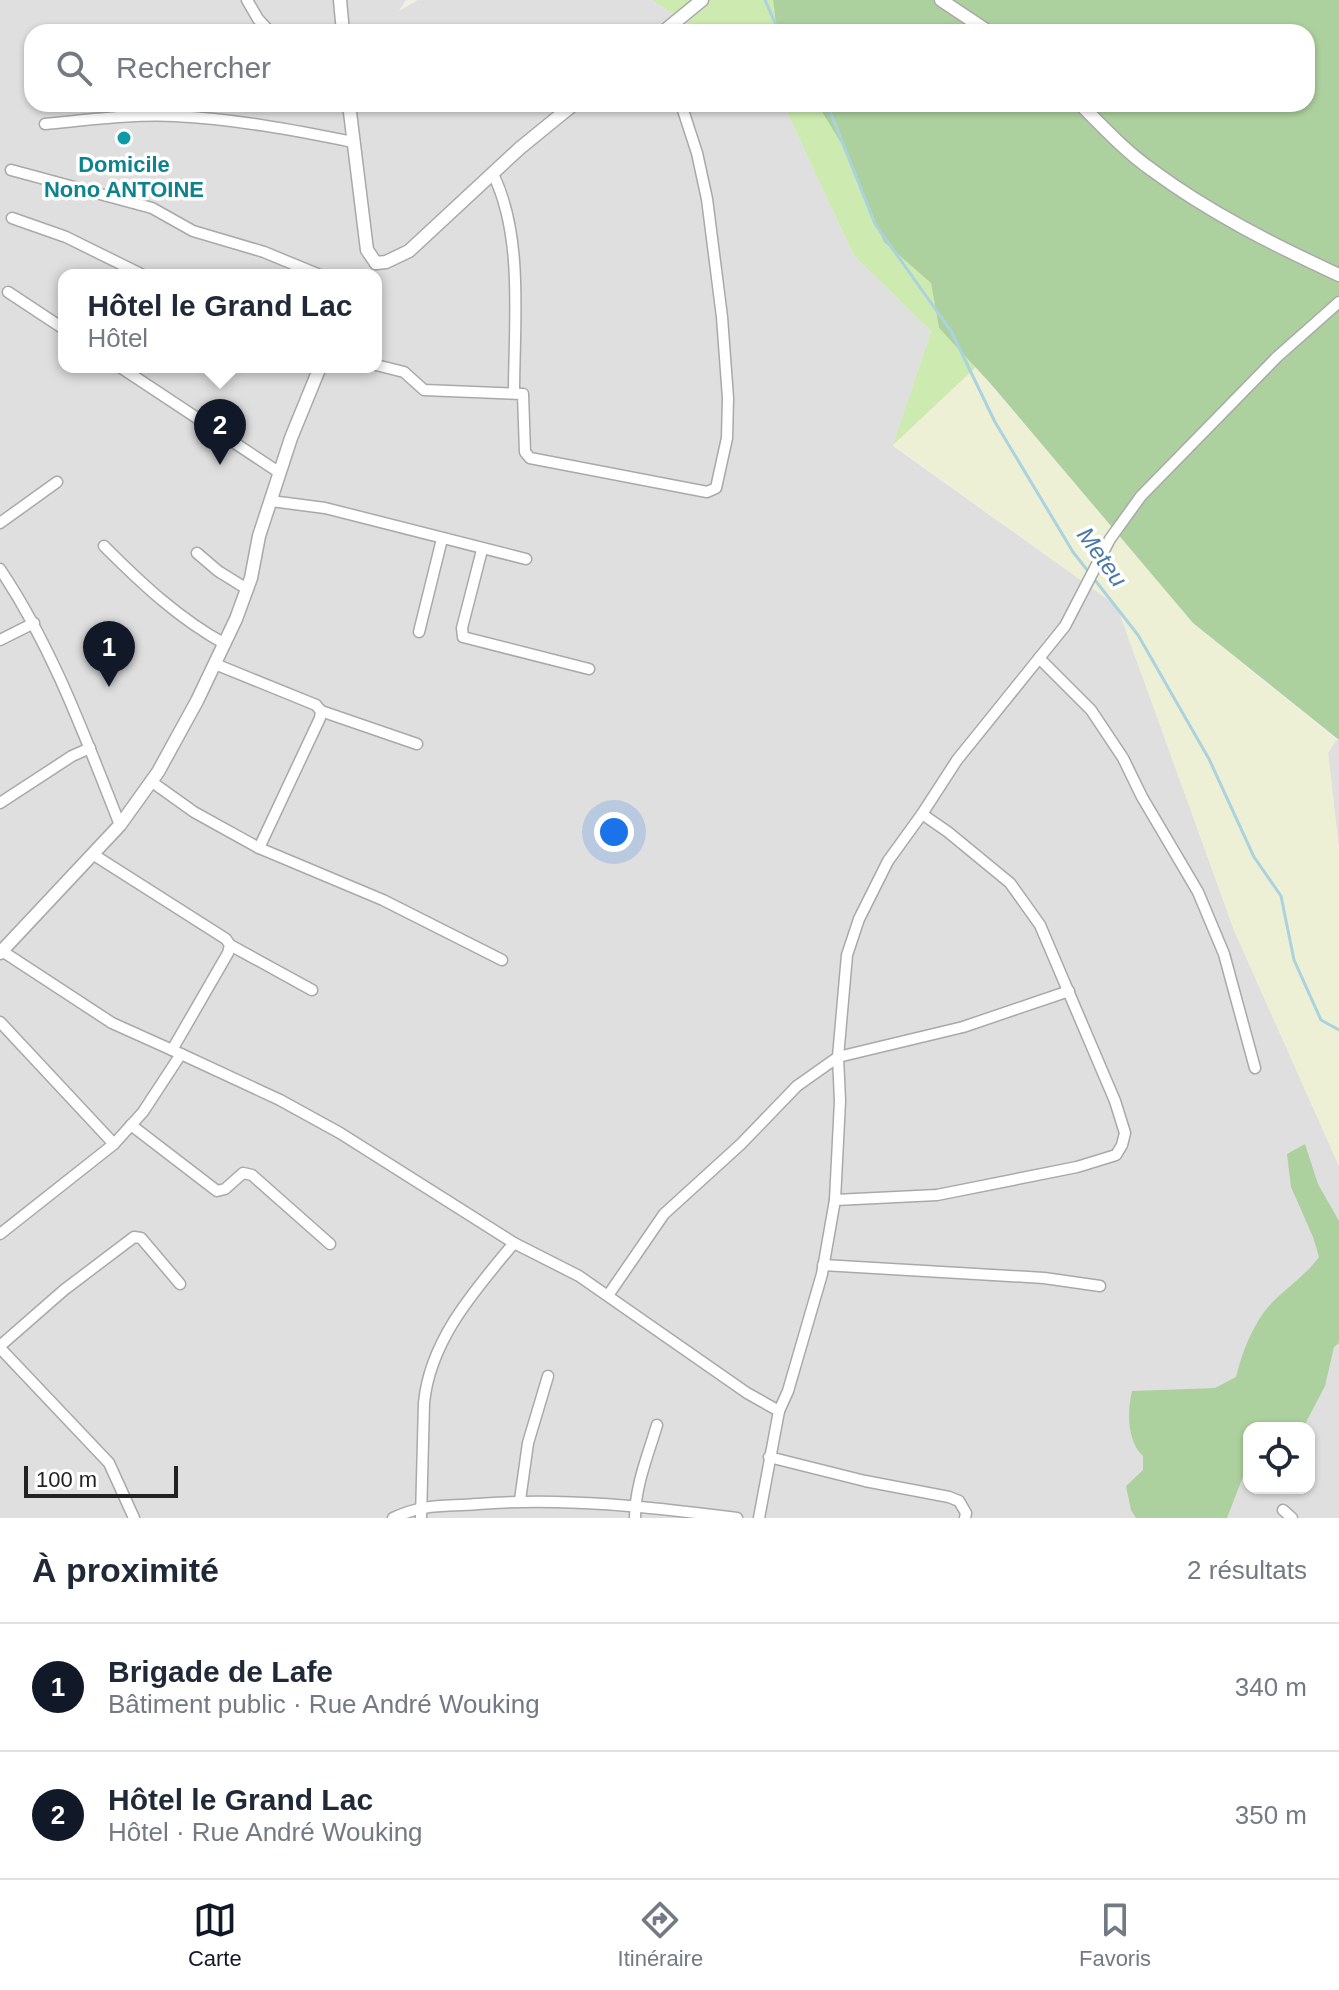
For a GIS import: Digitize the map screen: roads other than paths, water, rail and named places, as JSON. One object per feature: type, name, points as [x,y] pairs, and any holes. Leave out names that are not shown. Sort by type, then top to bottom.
[{"type":"street","points":[[247,0],[263,24]]},
{"type":"street","points":[[340,0],[342,24]]},
{"type":"street","points":[[673,24],[702,0]]},
{"type":"street","points":[[941,0],[977,24]]},
{"type":"street","points":[[350,112],[367,250],[376,263]]},
{"type":"street","points":[[376,263],[386,262],[409,251],[565,112]]},
{"type":"street","points":[[382,366],[404,372],[424,390],[521,393],[524,396],[525,452],[530,458],[707,492],[716,488],[727,438],[728,398],[722,317],[707,199],[684,112]]},
{"type":"street","points":[[1088,112],[1121,145],[1188,195],[1239,225],[1339,275]]},
{"type":"street","points":[[45,124],[125,116],[176,116],[283,128],[353,142]]},
{"type":"street","points":[[11,170],[152,208],[193,231],[264,252],[305,269]]},
{"type":"street","points":[[493,174],[505,203],[513,245],[514,393]]},
{"type":"street","points":[[12,218],[66,237],[131,269]]},
{"type":"street","points":[[372,269],[376,263]]},
{"type":"street","points":[[8,292],[58,325]]},
{"type":"street","points":[[759,1518],[779,1411],[788,1391],[823,1265],[835,1200],[840,1101],[838,1057],[847,955],[859,919],[888,861],[957,760],[1065,626],[1110,539],[1141,496],[1277,357],[1339,302]]},
{"type":"street","points":[[129,373],[280,473]]},
{"type":"street","points":[[317,373],[296,423],[259,536],[247,589],[225,644],[152,782],[94,855],[1,952],[112,1023],[280,1100],[340,1133],[514,1243],[609,1294],[747,1393],[779,1411]]},
{"type":"street","points":[[0,523],[57,482]]},
{"type":"street","points":[[271,501],[325,508],[526,559]]},
{"type":"street","points":[[419,632],[442,539]]},
{"type":"street","points":[[104,546],[159,600],[192,625],[225,644]]},
{"type":"street","points":[[482,550],[462,628],[463,637],[589,669]]},
{"type":"street","points":[[197,553],[247,589]]},
{"type":"street","points":[[0,569],[34,623],[76,713],[120,825]]},
{"type":"street","points":[[0,640],[34,623]]},
{"type":"street","points":[[1039,658],[1091,710],[1123,758],[1142,797],[1198,892],[1224,954],[1255,1068]]},
{"type":"street","points":[[215,664],[316,705],[321,711],[417,744]]},
{"type":"street","points":[[259,848],[321,711]]},
{"type":"street","points":[[0,803],[72,756],[90,748]]},
{"type":"street","points":[[152,782],[194,812],[259,848],[383,900],[502,960]]},
{"type":"street","points":[[835,1200],[937,1195],[1066,1169],[1116,1155],[1125,1133],[1115,1101],[1040,925],[1010,883],[922,814]]},
{"type":"street","points":[[94,855],[226,939],[230,945],[312,990]]},
{"type":"street","points":[[0,1234],[114,1144],[143,1112],[177,1052],[230,945]]},
{"type":"street","points":[[609,1294],[664,1214],[741,1144],[797,1086],[838,1057],[963,1027],[1069,991]]},
{"type":"street","points":[[0,1022],[114,1144]]},
{"type":"street","points":[[131,1125],[217,1191],[225,1189],[243,1173],[252,1175],[330,1244]]},
{"type":"street","points":[[134,1518],[109,1463],[0,1347],[64,1290],[134,1237],[141,1238],[180,1284]]},
{"type":"street","points":[[421,1512],[424,1394],[435,1356],[474,1291],[514,1243]]},
{"type":"street","points":[[823,1265],[1044,1278],[1100,1286]]},
{"type":"street","points":[[520,1500],[528,1443],[548,1376]]},
{"type":"street","points":[[635,1518],[635,1504],[657,1425]]},
{"type":"street","points":[[769,1457],[865,1481],[949,1497],[959,1501],[966,1513],[965,1518]]},
{"type":"street","points":[[393,1518],[520,1500],[635,1504],[737,1518]]},
{"type":"street","points":[[1283,1510],[1292,1518]]},
{"type":"waterway","name":"Meteu","points":[[765,0],[776,24]]},
{"type":"waterway","name":"Meteu","points":[[830,112],[875,224],[951,331],[995,422],[1073,552],[1138,635],[1209,759],[1254,857],[1281,896],[1294,960],[1321,1020],[1339,1030]]},
{"type":"place","name":"Domicile Nono ANTOINE","points":[[124,138]]},
{"type":"place","name":"Hôtel le Grand Lac","points":[[220,465]]},
{"type":"place","name":"Brigade de Lafe","points":[[109,687]]}]
